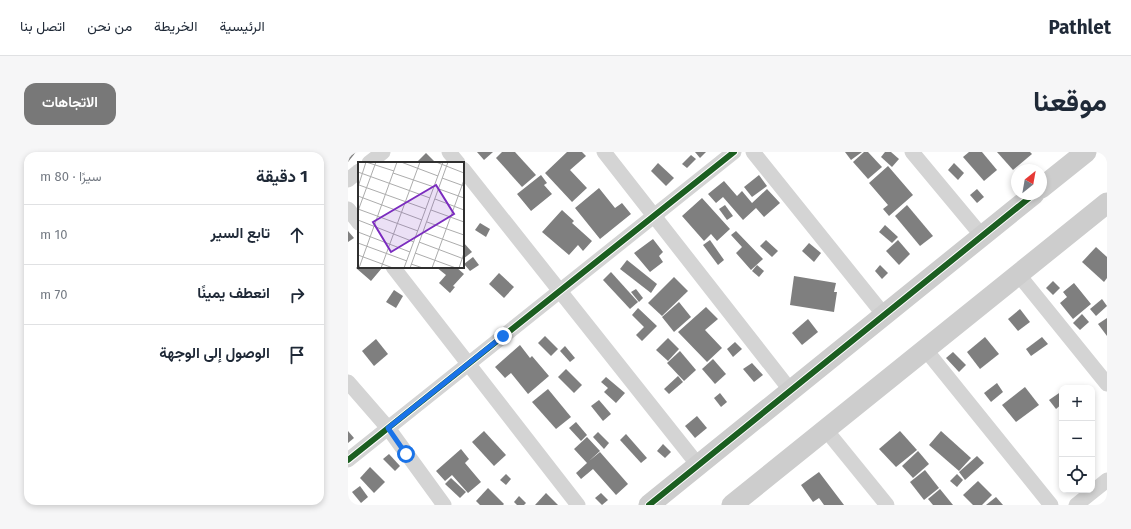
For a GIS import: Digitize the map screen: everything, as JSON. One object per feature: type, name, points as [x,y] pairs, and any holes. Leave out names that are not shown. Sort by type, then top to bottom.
[{"type":"street","points":[[370,162],[383,152]]},
{"type":"street","points":[[449,152],[457,162]]},
{"type":"street","points":[[604,152],[790,391]]},
{"type":"street","points":[[348,460],[734,152]]},
{"type":"street","points":[[753,152],[884,315]]},
{"type":"street","points":[[912,152],[982,236]]},
{"type":"street","points":[[1047,183],[1079,154]]},
{"type":"street","points":[[464,170],[698,465]]},
{"type":"street","points":[[348,180],[358,172]]},
{"type":"street","points":[[649,505],[1027,200]]},
{"type":"street","points":[[738,503],[1107,202]]},
{"type":"street","points":[[348,209],[358,222]]},
{"type":"street","points":[[394,268],[578,505]]},
{"type":"street","points":[[1018,274],[1107,384]]},
{"type":"street","points":[[926,349],[1051,505]]},
{"type":"street","points":[[348,382],[388,428],[444,505]]},
{"type":"street","points":[[826,430],[887,505]]},
{"type":"street","points":[[1076,505],[1107,480]]},
{"type":"building","points":[[348,152],[356,152],[348,162]]},
{"type":"building","points":[[477,152],[493,152],[484,160]]},
{"type":"building","points":[[502,152],[515,152],[536,175],[522,187],[496,158]]},
{"type":"building","points":[[567,152],[582,152],[586,156],[570,170],[587,188],[572,202],[545,173]]},
{"type":"building","points":[[695,152],[706,152],[700,158]]},
{"type":"building","points":[[845,152],[862,152],[851,160]]},
{"type":"building","points":[[864,152],[868,152],[882,167],[868,179],[853,162]]},
{"type":"building","points":[[885,152],[891,152],[899,159],[892,167],[881,157]]},
{"type":"building","points":[[969,152],[982,152],[997,170],[984,181],[963,157]]},
{"type":"building","points":[[997,152],[1030,152],[1032,154],[1020,164],[1011,164],[1011,168]]},
{"type":"building","points":[[426,153],[435,162],[419,162],[418,161]]},
{"type":"building","points":[[691,155],[696,159],[687,168],[682,164]]},
{"type":"building","points":[[658,163],[674,178],[666,186],[651,171]]},
{"type":"building","points":[[954,163],[964,173],[958,180],[948,170]]},
{"type":"building","points":[[888,166],[913,195],[889,216],[883,209],[888,205],[869,183]]},
{"type":"building","points":[[541,175],[547,183],[544,185],[552,194],[531,211],[517,194]]},
{"type":"building","points":[[759,175],[767,186],[752,197],[744,187]]},
{"type":"building","points":[[724,181],[737,196],[742,191],[752,203],[767,189],[780,203],[764,217],[756,208],[743,220],[723,197],[716,203],[708,194]]},
{"type":"building","points":[[599,188],[615,208],[622,203],[631,214],[600,239],[575,208]]},
{"type":"building","points":[[977,189],[984,197],[977,203],[970,195]]},
{"type":"building","points":[[702,198],[730,229],[717,241],[711,234],[704,241],[682,216]]},
{"type":"building","points":[[725,205],[733,216],[727,220],[719,209]]},
{"type":"building","points":[[907,205],[933,236],[920,246],[895,216]]},
{"type":"building","points":[[562,210],[574,221],[572,223],[592,241],[583,251],[578,245],[569,255],[542,232]]},
{"type":"building","points":[[480,223],[490,229],[486,237],[475,230]]},
{"type":"building","points":[[885,225],[898,237],[892,243],[879,232]]},
{"type":"building","points":[[348,231],[354,238],[348,242]]},
{"type":"building","points":[[736,231],[763,259],[751,270],[736,253],[742,247],[731,235]]},
{"type":"building","points":[[653,239],[663,252],[659,256],[663,262],[650,272],[634,253]]},
{"type":"building","points":[[710,240],[724,260],[718,265],[703,245]]},
{"type":"building","points":[[766,240],[778,251],[772,257],[760,246]]},
{"type":"building","points":[[898,240],[910,254],[899,265],[886,251]]},
{"type":"building","points":[[464,243],[472,252],[464,258]]},
{"type":"building","points":[[809,243],[821,253],[814,262],[802,251]]},
{"type":"building","points":[[1096,247],[1107,257],[1107,278],[1104,282],[1082,262]]},
{"type":"building","points":[[473,257],[479,265],[470,271],[464,264]]},
{"type":"building","points":[[627,260],[657,284],[651,293],[620,269]]},
{"type":"building","points":[[757,265],[764,271],[759,277],[752,271]]},
{"type":"building","points":[[880,265],[888,273],[882,279],[875,271]]},
{"type":"building","points":[[358,266],[358,268],[382,268],[371,281],[356,268]]},
{"type":"building","points":[[437,268],[457,268],[464,274],[453,286],[455,287],[450,293],[439,283],[446,275]]},
{"type":"building","points":[[611,272],[638,302],[630,309],[603,280]]},
{"type":"building","points":[[499,273],[514,287],[504,298],[489,284]]},
{"type":"building","points":[[794,276],[836,283],[834,292],[837,292],[834,312],[790,305]]},
{"type":"building","points":[[674,277],[688,291],[662,316],[648,303]]},
{"type":"building","points":[[1053,281],[1060,288],[1053,295],[1046,288]]},
{"type":"building","points":[[1074,283],[1091,304],[1073,319],[1060,303],[1067,297],[1063,292]]},
{"type":"building","points":[[636,289],[643,298],[639,302],[631,292]]},
{"type":"building","points":[[394,290],[403,296],[396,308],[386,302]]},
{"type":"building","points":[[1102,299],[1107,306],[1096,316],[1090,309]]},
{"type":"building","points":[[679,302],[691,317],[674,332],[662,317]]},
{"type":"building","points":[[706,307],[718,319],[705,330],[722,348],[707,362],[678,332]]},
{"type":"building","points":[[638,308],[657,326],[642,341],[636,335],[644,327],[632,315]]},
{"type":"building","points":[[1020,309],[1030,322],[1018,331],[1008,319]]},
{"type":"building","points":[[1082,314],[1089,322],[1080,330],[1073,323]]},
{"type":"building","points":[[1107,318],[1107,336],[1098,324]]},
{"type":"building","points":[[808,319],[818,332],[802,345],[792,333]]},
{"type":"building","points":[[545,336],[558,349],[551,356],[538,343]]},
{"type":"building","points":[[985,337],[999,354],[980,369],[967,352]]},
{"type":"building","points":[[1042,337],[1048,344],[1031,356],[1026,349]]},
{"type":"building","points":[[668,338],[679,349],[668,361],[656,350]]},
{"type":"building","points":[[376,339],[388,354],[374,366],[362,351]]},
{"type":"building","points":[[735,342],[742,349],[733,357],[727,349]]},
{"type":"building","points":[[520,345],[530,358],[532,356],[549,376],[528,394],[511,373],[505,378],[495,367]]},
{"type":"building","points":[[565,346],[575,358],[570,362],[560,351]]},
{"type":"building","points":[[680,351],[696,370],[684,381],[667,363]]},
{"type":"building","points":[[953,352],[966,365],[959,372],[946,358]]},
{"type":"building","points":[[713,359],[726,374],[715,384],[702,369]]},
{"type":"building","points":[[752,363],[763,375],[754,382],[743,369]]},
{"type":"building","points":[[566,369],[582,385],[574,393],[558,377]]},
{"type":"building","points":[[678,376],[683,382],[669,394],[664,389]]},
{"type":"building","points":[[606,377],[625,393],[616,403],[604,392],[608,388],[601,382]]},
{"type":"building","points":[[997,383],[1003,392],[991,402],[984,393]]},
{"type":"building","points":[[1025,387],[1039,405],[1016,422],[1002,405]]},
{"type":"building","points":[[548,389],[571,417],[556,429],[532,402]]},
{"type":"building","points":[[720,393],[727,402],[721,407],[714,398]]},
{"type":"building","points":[[1059,393],[1059,406],[1056,409],[1049,400]]},
{"type":"building","points":[[599,400],[611,414],[603,421],[591,406]]},
{"type":"building","points":[[697,416],[707,428],[695,438],[685,426]]},
{"type":"building","points":[[576,422],[587,435],[581,441],[569,428]]},
{"type":"building","points":[[348,431],[354,438],[348,443]]},
{"type":"building","points":[[484,431],[506,455],[494,466],[472,442]]},
{"type":"building","points":[[900,431],[917,450],[896,467],[879,449]]},
{"type":"building","points":[[941,431],[971,458],[959,471],[929,445]]},
{"type":"building","points":[[598,432],[609,443],[604,449],[593,437]]},
{"type":"building","points":[[626,434],[647,458],[641,463],[620,440]]},
{"type":"building","points":[[587,437],[600,451],[589,461],[600,452],[628,484],[616,495],[593,469],[581,479],[576,473],[587,463],[574,449]]},
{"type":"building","points":[[663,444],[671,452],[665,458],[657,451]]},
{"type":"building","points":[[461,449],[469,459],[465,463],[481,482],[468,493],[452,475],[445,481],[436,471]]},
{"type":"building","points":[[918,451],[929,464],[913,478],[902,466]]},
{"type":"building","points":[[389,454],[400,466],[395,471],[383,459]]},
{"type":"building","points":[[977,456],[984,463],[965,480],[959,472]]},
{"type":"building","points":[[370,467],[385,482],[374,493],[360,478]]},
{"type":"building","points":[[925,470],[939,488],[924,500],[910,482]]},
{"type":"building","points":[[819,472],[844,505],[824,505],[819,498],[813,502],[801,485]]},
{"type":"building","points":[[506,474],[511,479],[506,485],[500,480]]},
{"type":"building","points":[[957,474],[963,480],[957,487],[950,481]]},
{"type":"building","points":[[451,478],[466,492],[460,498],[445,484]]},
{"type":"building","points":[[978,481],[992,495],[982,505],[973,505],[963,495]]},
{"type":"building","points":[[360,486],[368,497],[361,503],[352,492]]},
{"type":"building","points":[[488,488],[504,504],[503,505],[480,505],[476,501]]},
{"type":"building","points":[[940,489],[953,505],[933,505],[928,499]]},
{"type":"building","points":[[546,493],[558,505],[535,505]]},
{"type":"building","points":[[601,493],[608,500],[602,505],[595,498]]},
{"type":"building","points":[[519,496],[526,503],[524,505],[517,505],[514,502]]},
{"type":"building","points":[[996,497],[1003,505],[986,505]]},
{"type":"cycle path","points":[[348,460],[734,152]]},
{"type":"cycle path","points":[[649,505],[1027,200]]},
{"type":"route","points":[[406,454],[388,428],[503,336]]}]
